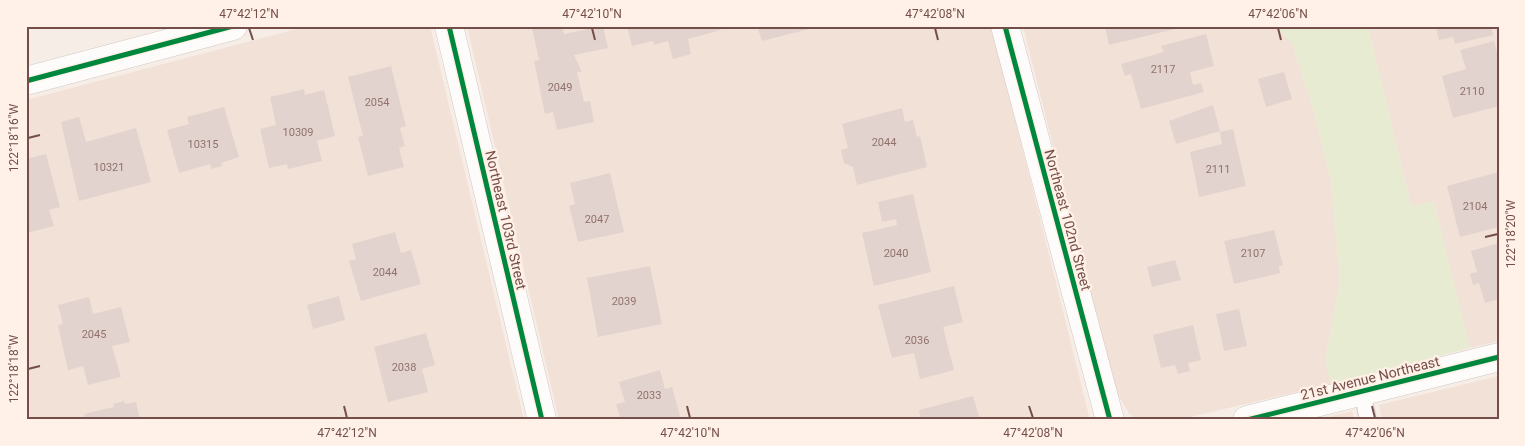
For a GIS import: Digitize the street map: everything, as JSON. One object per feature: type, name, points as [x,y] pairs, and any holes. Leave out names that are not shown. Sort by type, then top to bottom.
[{"type":"street","points":[[26,81],[233,26]]},
{"type":"street","name":"Northeast 103rd Street","points":[[449,26],[542,420]]},
{"type":"street","name":"Northeast 102nd Street","points":[[1005,26],[1110,420]]},
{"type":"street","name":"21st Avenue Northeast","points":[[1246,420],[1499,357]]},
{"type":"lane","points":[[1362,391],[1368,420]]},
{"type":"shaded area","points":[[308,26],[430,26],[524,420],[26,420],[26,100]]},
{"type":"shaded area","points":[[467,26],[992,26],[1090,420],[559,420]]},
{"type":"shaded area","points":[[1023,26],[1275,26],[1292,43],[1314,112],[1331,181],[1340,280],[1325,361],[1331,384],[1177,420],[1138,420],[1129,413],[1114,388]]},
{"type":"shaded area","points":[[1368,26],[1499,26],[1499,341],[1470,348],[1434,202],[1411,206]]},
{"type":"shaded area","points":[[1499,376],[1499,420],[1382,420],[1379,405]]},
{"type":"shaded area","points":[[1352,411],[1354,420],[1316,420]]},
{"type":"green space","points":[[1275,26],[1368,26],[1411,206],[1434,202],[1470,348],[1331,384],[1325,361],[1340,280],[1331,181],[1314,112],[1292,43]]},
{"type":"building","points":[[562,26],[564,34],[603,26],[608,48],[574,55],[582,72],[577,72],[584,102],[590,101],[594,122],[557,130],[553,112],[545,114],[534,61],[539,60],[532,28]]},
{"type":"building","points":[[627,26],[720,26],[721,30],[688,39],[691,54],[673,59],[668,41],[654,45],[653,41],[632,46]]},
{"type":"building","points":[[757,26],[817,26],[817,27],[762,41]]},
{"type":"building","points":[[1105,26],[1174,26],[1175,29],[1109,45]]},
{"type":"building","points":[[1436,26],[1491,26],[1493,35],[1455,44],[1453,37],[1439,40]]},
{"type":"building","points":[[1206,34],[1214,66],[1190,72],[1193,85],[1201,83],[1204,92],[1141,109],[1131,74],[1125,76],[1121,64],[1164,52],[1161,46]]},
{"type":"building","points":[[1494,41],[1499,59],[1499,106],[1453,118],[1442,76],[1466,69],[1460,50]]},
{"type":"building","points":[[391,66],[406,126],[400,128],[405,146],[399,148],[404,167],[368,176],[358,137],[363,136],[348,77]]},
{"type":"building","points":[[1284,72],[1292,99],[1266,107],[1258,79]]},
{"type":"building","points":[[304,89],[305,95],[324,90],[335,136],[317,141],[322,161],[288,169],[287,164],[269,168],[260,129],[276,125],[270,97]]},
{"type":"building","points":[[1213,105],[1220,131],[1176,144],[1169,121]]},
{"type":"building","points":[[224,107],[239,157],[221,163],[222,166],[211,169],[210,164],[179,173],[167,130],[189,124],[187,117]]},
{"type":"building","points":[[902,108],[905,122],[913,120],[917,137],[920,136],[927,167],[857,185],[853,167],[844,163],[841,150],[848,148],[842,124]]},
{"type":"building","points":[[79,117],[86,142],[136,128],[151,182],[79,201],[61,122]]},
{"type":"building","points":[[1233,129],[1246,186],[1199,197],[1190,152],[1222,144],[1220,132]]},
{"type":"building","points":[[46,154],[60,207],[49,210],[54,226],[26,233],[26,159]]},
{"type":"building","points":[[1499,172],[1499,227],[1460,237],[1447,186]]},
{"type":"building","points":[[610,173],[624,232],[578,242],[569,206],[575,204],[570,183]]},
{"type":"building","points":[[913,194],[931,272],[874,286],[862,233],[897,225],[896,219],[882,222],[878,202]]},
{"type":"building","points":[[1274,230],[1283,265],[1279,266],[1280,273],[1234,284],[1224,241]]},
{"type":"building","points":[[395,232],[401,253],[411,250],[421,284],[361,301],[349,261],[356,259],[352,244]]},
{"type":"building","points":[[1499,243],[1499,299],[1485,303],[1479,283],[1473,285],[1470,274],[1477,272],[1471,251]]},
{"type":"building","points":[[1175,260],[1181,280],[1152,287],[1147,267]]},
{"type":"building","points":[[650,266],[662,324],[598,337],[587,278]]},
{"type":"building","points":[[954,286],[963,322],[943,327],[954,370],[920,379],[914,353],[892,358],[878,305]]},
{"type":"building","points":[[339,296],[345,320],[313,329],[307,305]]},
{"type":"building","points":[[89,297],[93,314],[121,307],[130,342],[112,346],[121,377],[88,385],[83,366],[68,370],[58,325],[63,324],[58,305]]},
{"type":"building","points":[[1239,309],[1247,346],[1224,351],[1216,314]]},
{"type":"building","points":[[1193,325],[1201,360],[1188,363],[1190,371],[1178,374],[1175,365],[1161,368],[1153,335]]},
{"type":"building","points":[[426,333],[435,365],[422,369],[428,392],[388,402],[374,347]]},
{"type":"building","points":[[660,370],[665,389],[672,387],[681,420],[621,420],[616,404],[625,402],[619,382]]},
{"type":"building","points":[[973,396],[980,420],[921,420],[919,410]]},
{"type":"building","points":[[124,401],[125,404],[136,402],[140,420],[86,420],[84,414],[114,407],[113,404]]},
{"type":"cycle path","points":[[26,81],[233,26]]},
{"type":"cycle path","points":[[449,26],[542,420]]},
{"type":"cycle path","points":[[1005,26],[1110,420]]},
{"type":"cycle path","points":[[1247,420],[1499,357]]}]
